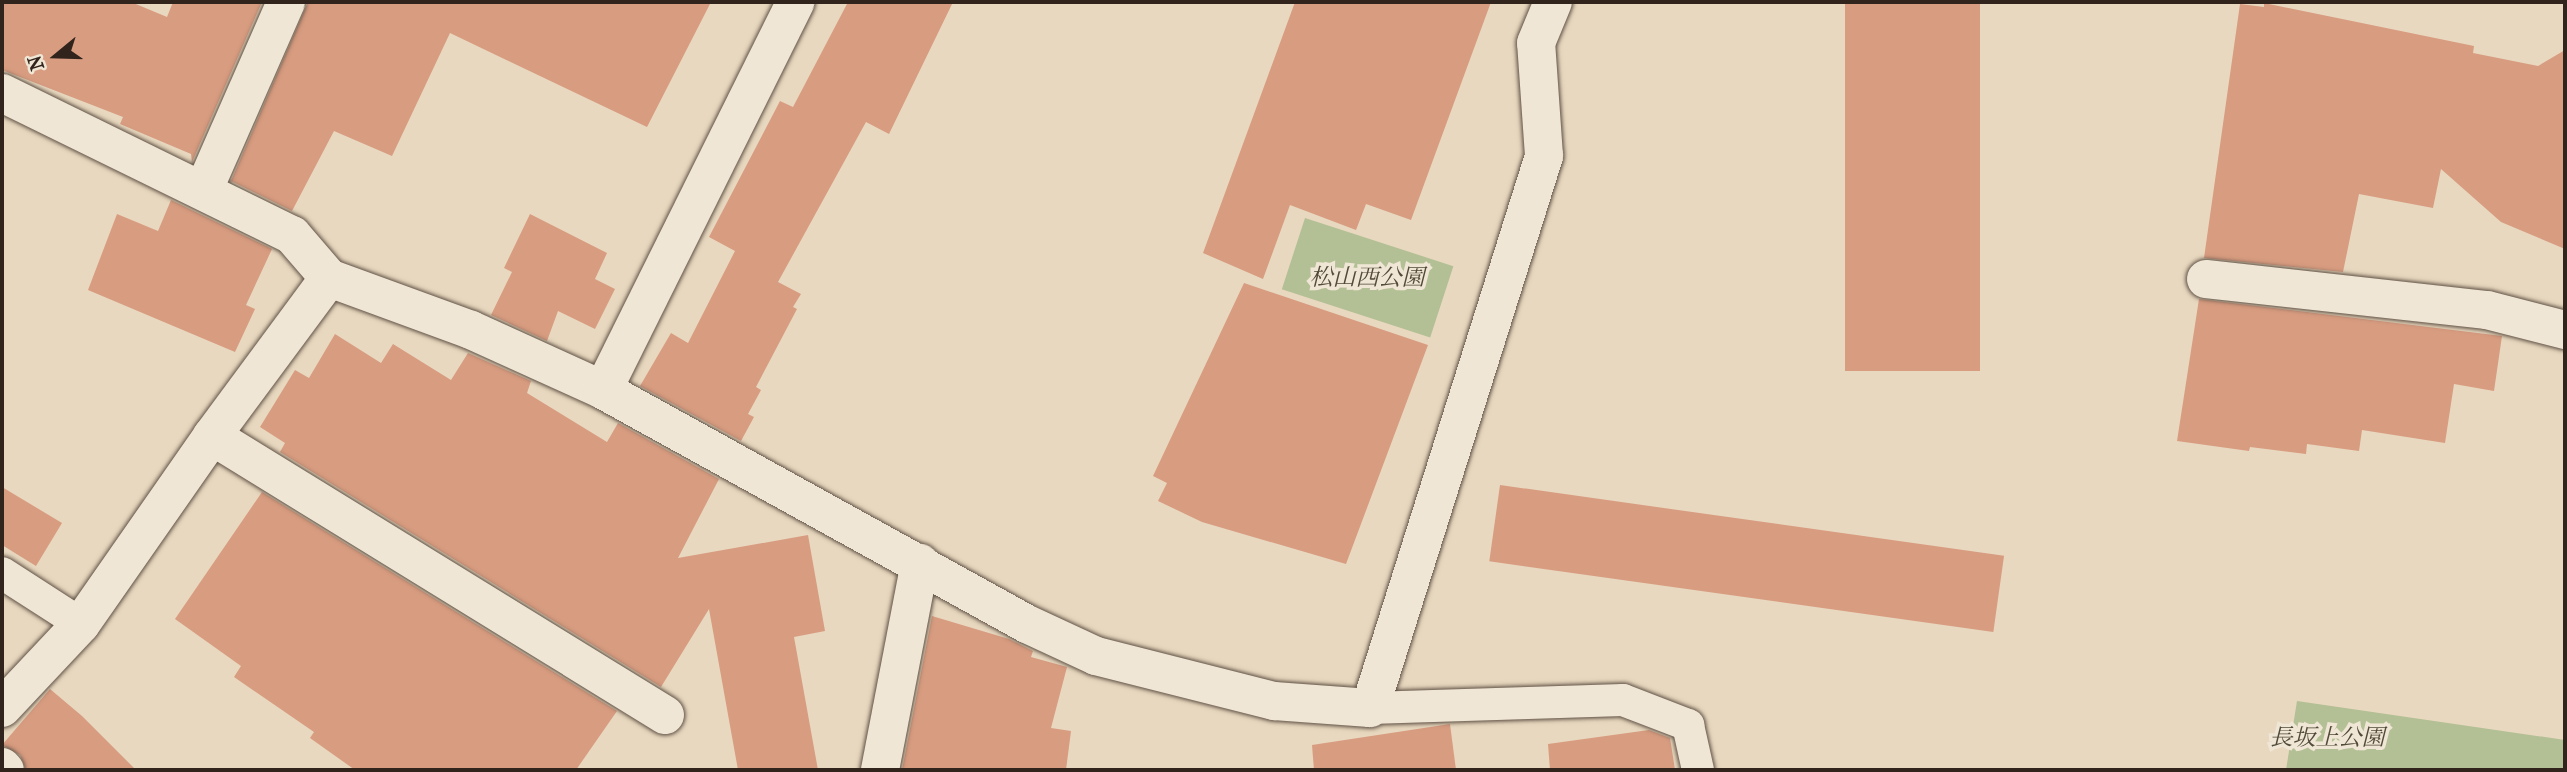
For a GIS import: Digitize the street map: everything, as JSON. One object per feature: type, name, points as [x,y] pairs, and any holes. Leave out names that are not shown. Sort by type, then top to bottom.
[{"type":"street","points":[[204,189],[286,2]]},
{"type":"street","points":[[603,390],[796,2]]},
{"type":"street","points":[[2,93],[204,189],[292,235],[330,278],[471,330],[603,390],[1027,624],[1096,656],[1274,701],[1370,708],[1544,156],[1536,43],[1553,2]]},
{"type":"street","points":[[2,708],[81,624],[212,436],[330,278]]},
{"type":"street","points":[[2206,279],[2487,310],[2565,330]]},
{"type":"street","points":[[212,436],[666,715]]},
{"type":"street","points":[[880,770],[920,563]]},
{"type":"lane","points":[[2,573],[81,624]]},
{"type":"lane","points":[[1370,708],[1623,700],[1688,725],[1698,770]]},
{"type":"green space","name":"松山西公園","points":[[1305,218],[1453,266],[1430,338],[1282,289]]},
{"type":"green space","name":"長坂上公園","points":[[2297,701],[2565,740],[2565,770],[2286,770]]},
{"type":"building","points":[[2,2],[131,2],[167,17],[173,2],[262,2],[192,162],[191,154],[120,124],[123,117],[2,70]]},
{"type":"building","points":[[308,2],[711,2],[647,127],[450,33],[392,156],[334,131],[292,211],[231,181]]},
{"type":"building","points":[[848,2],[953,2],[889,134],[866,122],[778,282],[801,294],[793,307],[797,309],[756,387],[761,390],[748,414],[754,417],[741,441],[640,386],[671,333],[688,343],[735,251],[709,237],[780,101],[793,107]]},
{"type":"building","points":[[1295,2],[1491,2],[1411,220],[1366,204],[1356,230],[1290,205],[1263,279],[1203,253]]},
{"type":"building","points":[[1845,2],[1980,2],[1980,371],[1845,371]]},
{"type":"building","points":[[2264,3],[2474,46],[2473,53],[2538,66],[2565,50],[2565,249],[2501,222],[2441,169],[2433,208],[2359,194],[2343,272],[2204,258],[2240,4],[2264,7]]},
{"type":"building","points":[[171,200],[272,249],[246,305],[255,309],[235,352],[88,290],[117,214],[158,231]]},
{"type":"building","points":[[530,214],[607,253],[595,279],[615,289],[595,329],[558,311],[547,341],[491,315],[512,272],[504,268]]},
{"type":"building","points":[[1244,283],[1428,345],[1346,564],[1202,522],[1158,501],[1167,483],[1153,476]]},
{"type":"building","points":[[2199,299],[2502,336],[2494,391],[2454,384],[2445,443],[2362,430],[2359,451],[2307,444],[2306,454],[2250,447],[2249,451],[2177,441]]},
{"type":"building","points":[[335,334],[381,363],[393,344],[451,380],[468,353],[531,381],[527,393],[607,442],[618,423],[719,479],[678,558],[808,535],[825,631],[794,637],[818,770],[738,770],[709,609],[661,687],[280,452],[285,443],[260,427],[295,370],[309,378]]},
{"type":"building","points":[[1500,485],[2004,556],[1993,632],[1489,561]]},
{"type":"building","points":[[2,487],[62,523],[36,566],[2,545]]},
{"type":"building","points":[[262,492],[617,711],[576,770],[355,770],[310,738],[314,732],[234,677],[241,666],[175,619]]},
{"type":"building","points":[[932,616],[1009,639],[1033,651],[1031,657],[1067,667],[1051,728],[1071,731],[1066,770],[902,770]]},
{"type":"building","points":[[50,689],[82,716],[136,770],[26,770],[20,755],[2,745]]},
{"type":"building","points":[[1450,724],[1456,770],[1314,770],[1312,745]]},
{"type":"building","points":[[1649,730],[1670,738],[1675,770],[1550,770],[1548,744]]}]
